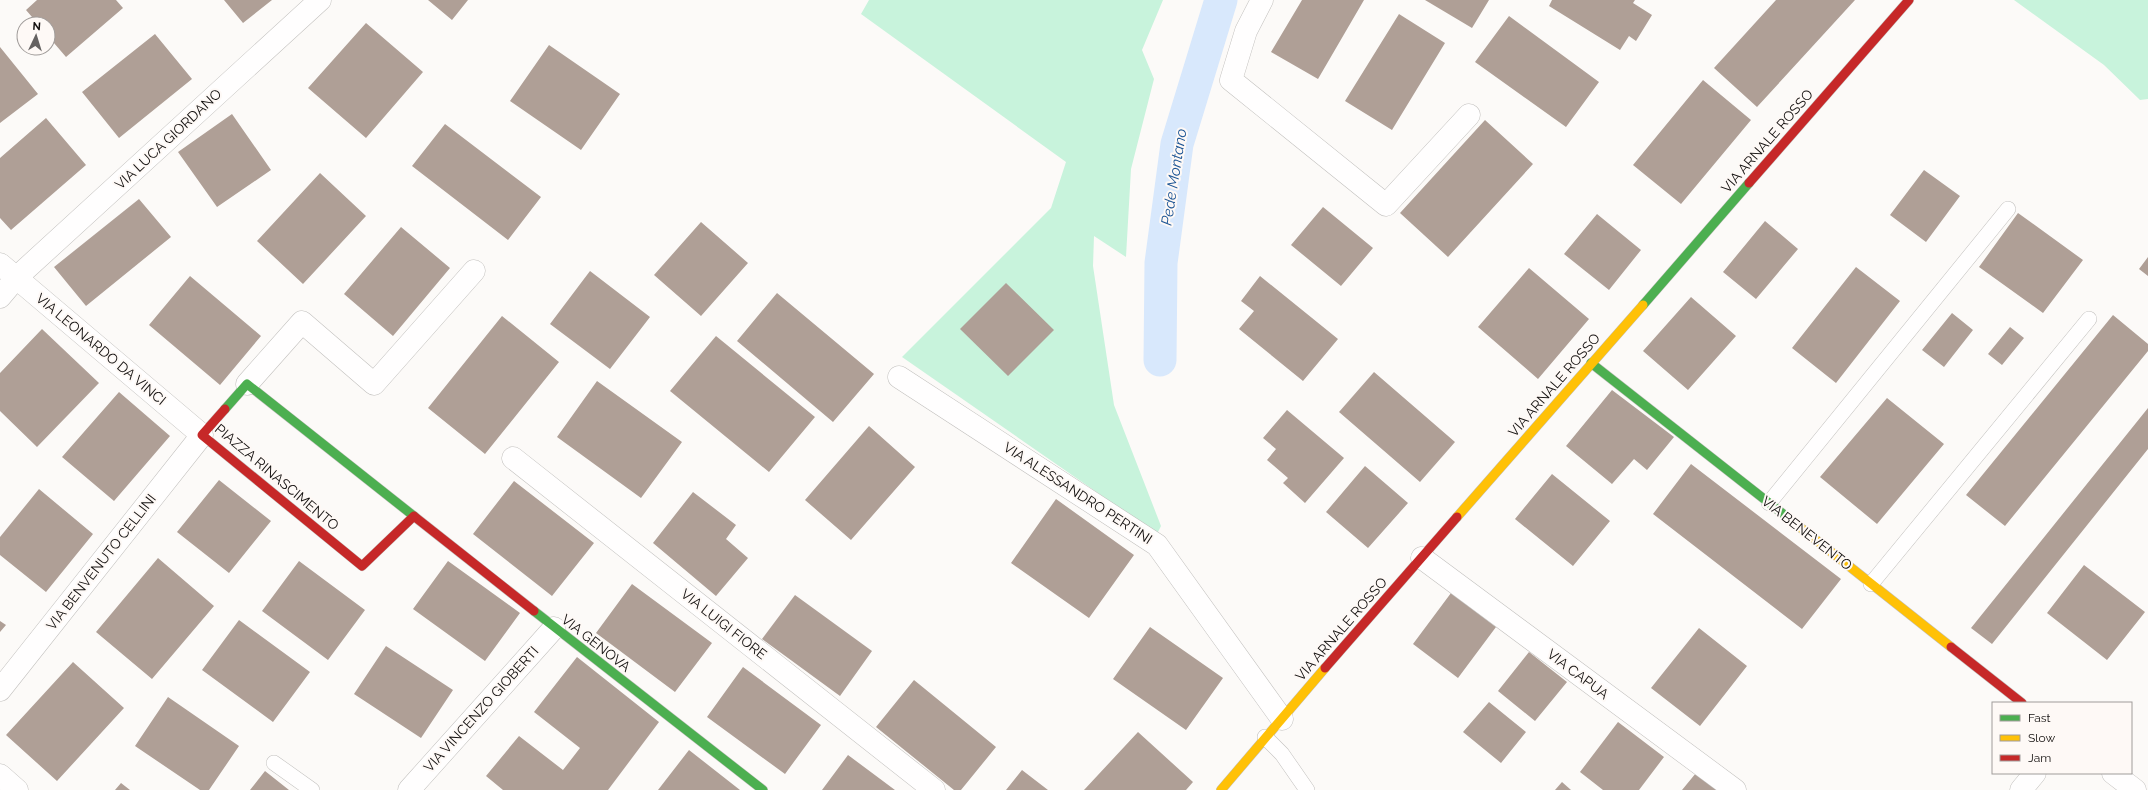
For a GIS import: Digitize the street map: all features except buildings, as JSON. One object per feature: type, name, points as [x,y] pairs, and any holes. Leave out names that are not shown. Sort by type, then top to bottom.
[{"type":"street","name":"VIA LUCA GIORDANO","points":[[0,297],[16,278],[320,0]]},
{"type":"street","points":[[1262,0],[1246,31],[1231,80],[1386,205],[1469,115]]},
{"type":"street","name":"VIA ARNALE ROSSO","points":[[1221,790],[1265,737],[1909,0]]},
{"type":"street","name":"VIA LEONARDO DA VINCI","points":[[0,264],[202,435]]},
{"type":"street","points":[[414,516],[247,384],[302,322],[374,384],[474,271]]},
{"type":"street","name":"VIA BENEVENTO","points":[[1592,363],[2021,702]]},
{"type":"street","name":"VIA ALESSANDRO PERTINI","points":[[899,377],[1157,545],[1288,712]]},
{"type":"street","name":"PIAZZA RINASCIMENTO","points":[[247,384],[202,435],[362,566],[414,516]]},
{"type":"street","name":"VIA BENVENUTO CELLINI","points":[[0,690],[202,435]]},
{"type":"street","name":"VIA LUIGI FIORE","points":[[513,458],[934,790]]},
{"type":"street","name":"VIA GENOVA","points":[[414,516],[554,628],[763,790]]},
{"type":"street","name":"VIA CAPUA","points":[[1422,558],[1735,790]]},
{"type":"street","name":"VIA VINCENZO GIOBERTI","points":[[409,790],[554,628]]},
{"type":"street","points":[[2021,790],[2034,774]]},
{"type":"street","points":[[2114,774],[2136,790]]},
{"type":"street","points":[[0,775],[17,790]]},
{"type":"lane","points":[[1769,503],[2008,209]]},
{"type":"lane","points":[[1871,584],[2089,319]]},
{"type":"lane","points":[[1265,737],[1282,754],[1306,790]]},
{"type":"lane","points":[[274,763],[312,790]]},
{"type":"green space","points":[[869,0],[1163,0],[1142,50],[1154,79],[1131,169],[1126,257],[1094,236],[1093,266],[1114,405],[1161,526],[1157,534],[902,357],[1051,208],[1066,162],[861,14]]},
{"type":"green space","points":[[2014,0],[2148,0],[2148,99],[2140,100],[2104,65]]},
{"type":"waterway","name":"Pede Montano","points":[[1160,360],[1161,263],[1177,144],[1221,0]]},
{"type":"traffic: fast","points":[[1643,305],[1749,183]]},
{"type":"traffic: fast","points":[[1591,363],[1801,528]]},
{"type":"traffic: fast","points":[[225,409],[247,384],[415,517]]},
{"type":"traffic: fast","points":[[534,611],[763,790]]},
{"type":"traffic: slow","points":[[1457,517],[1643,305]]},
{"type":"traffic: slow","points":[[1801,528],[1951,647]]},
{"type":"traffic: slow","points":[[1221,790],[1325,668]]},
{"type":"traffic: jam","points":[[1749,183],[1909,0]]},
{"type":"traffic: jam","points":[[225,409],[202,435],[362,566],[414,516]]},
{"type":"traffic: jam","points":[[415,517],[534,611]]},
{"type":"traffic: jam","points":[[1325,668],[1457,517]]},
{"type":"traffic: jam","points":[[1951,647],[2021,702]]}]
